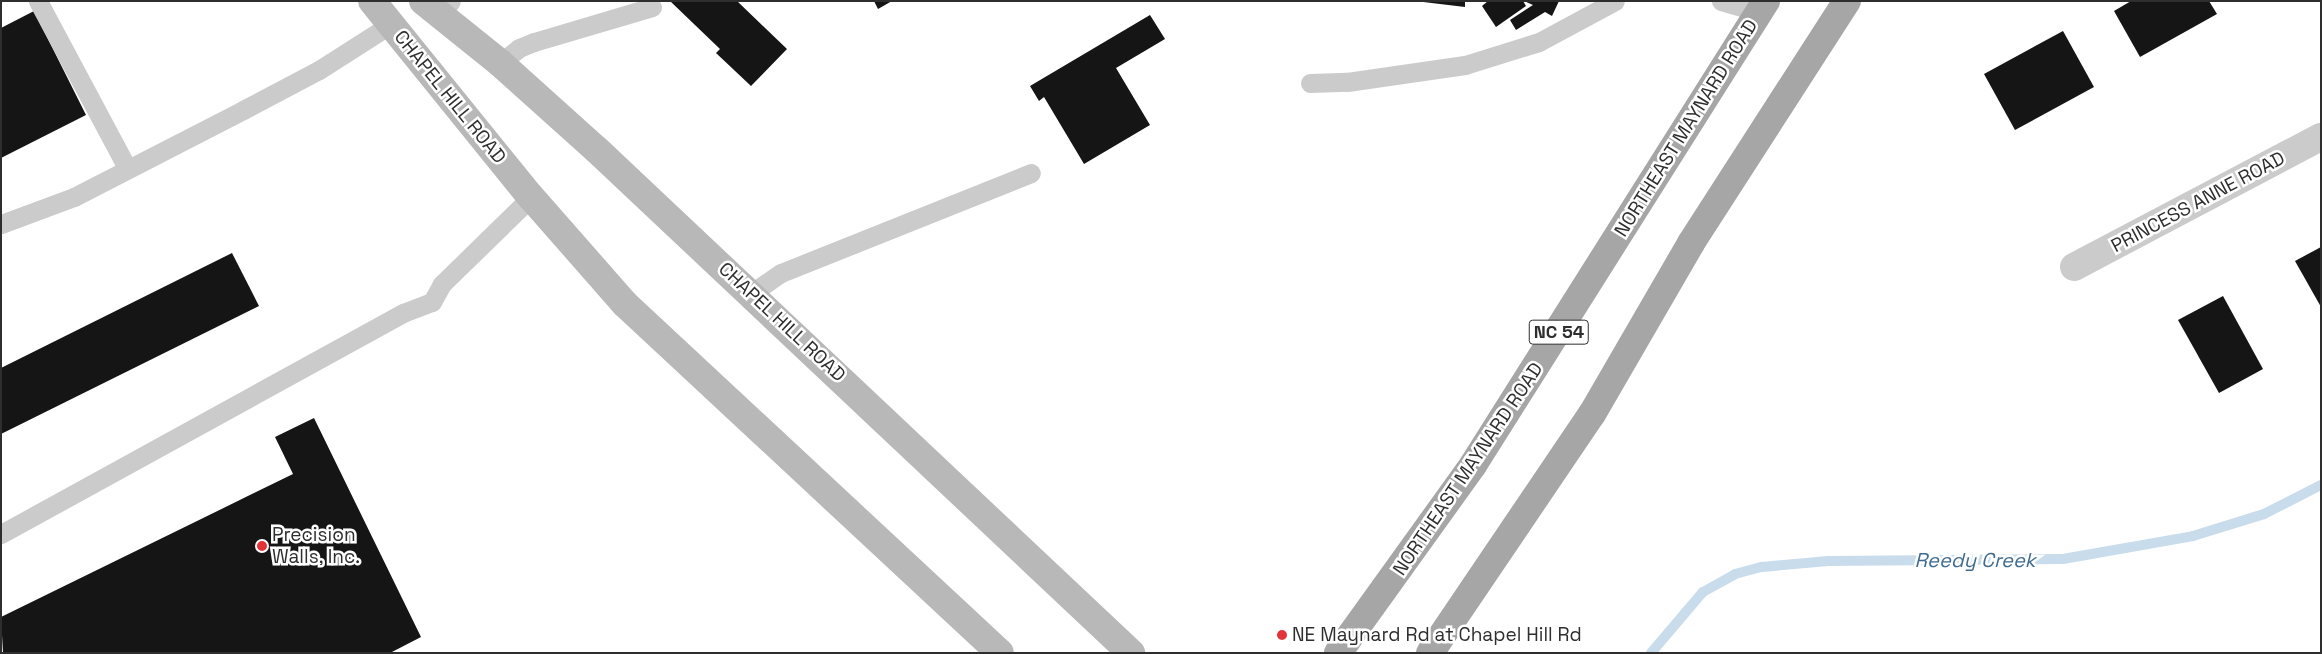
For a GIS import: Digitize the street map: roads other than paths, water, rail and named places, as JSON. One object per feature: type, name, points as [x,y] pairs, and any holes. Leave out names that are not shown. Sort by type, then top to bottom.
[{"type":"main road","name":"CHAPEL HILL ROAD","points":[[372,1],[531,197],[625,304],[1000,653]]},
{"type":"main road","points":[[1430,653],[1592,414],[1691,243],[1847,1]]},
{"type":"main road","name":"CHAPEL HILL ROAD","points":[[438,6],[752,293],[1132,653]]},
{"type":"main road","name":"NORTHEAST MAYNARD ROAD","points":[[1338,653],[1473,465],[1763,7]]},
{"type":"street","name":"PRINCESS ANNE ROAD","points":[[2074,267],[2321,138]]},
{"type":"lane","points":[[38,1],[127,168]]},
{"type":"lane","points":[[1310,83],[1347,82],[1465,65],[1538,42],[1615,1]]},
{"type":"lane","points":[[1721,1],[1763,7]]},
{"type":"lane","points":[[500,63],[519,48],[534,42],[652,7]]},
{"type":"lane","points":[[1,224],[74,197],[319,70],[390,24]]},
{"type":"lane","points":[[752,293],[781,273],[1031,173]]},
{"type":"lane","points":[[1,534],[403,313],[432,302],[442,284],[531,197]]},
{"type":"waterway","name":"Reedy Creek","points":[[1651,653],[1703,592],[1735,574],[1762,567],[1828,561],[2063,559],[2193,536],[2264,514],[2321,485]]},
{"type":"place","name":"Precision Walls, Inc.","points":[[262,546]]},
{"type":"place","name":"NE Maynard Rd at Chapel Hill Rd","points":[[1282,635]]}]
